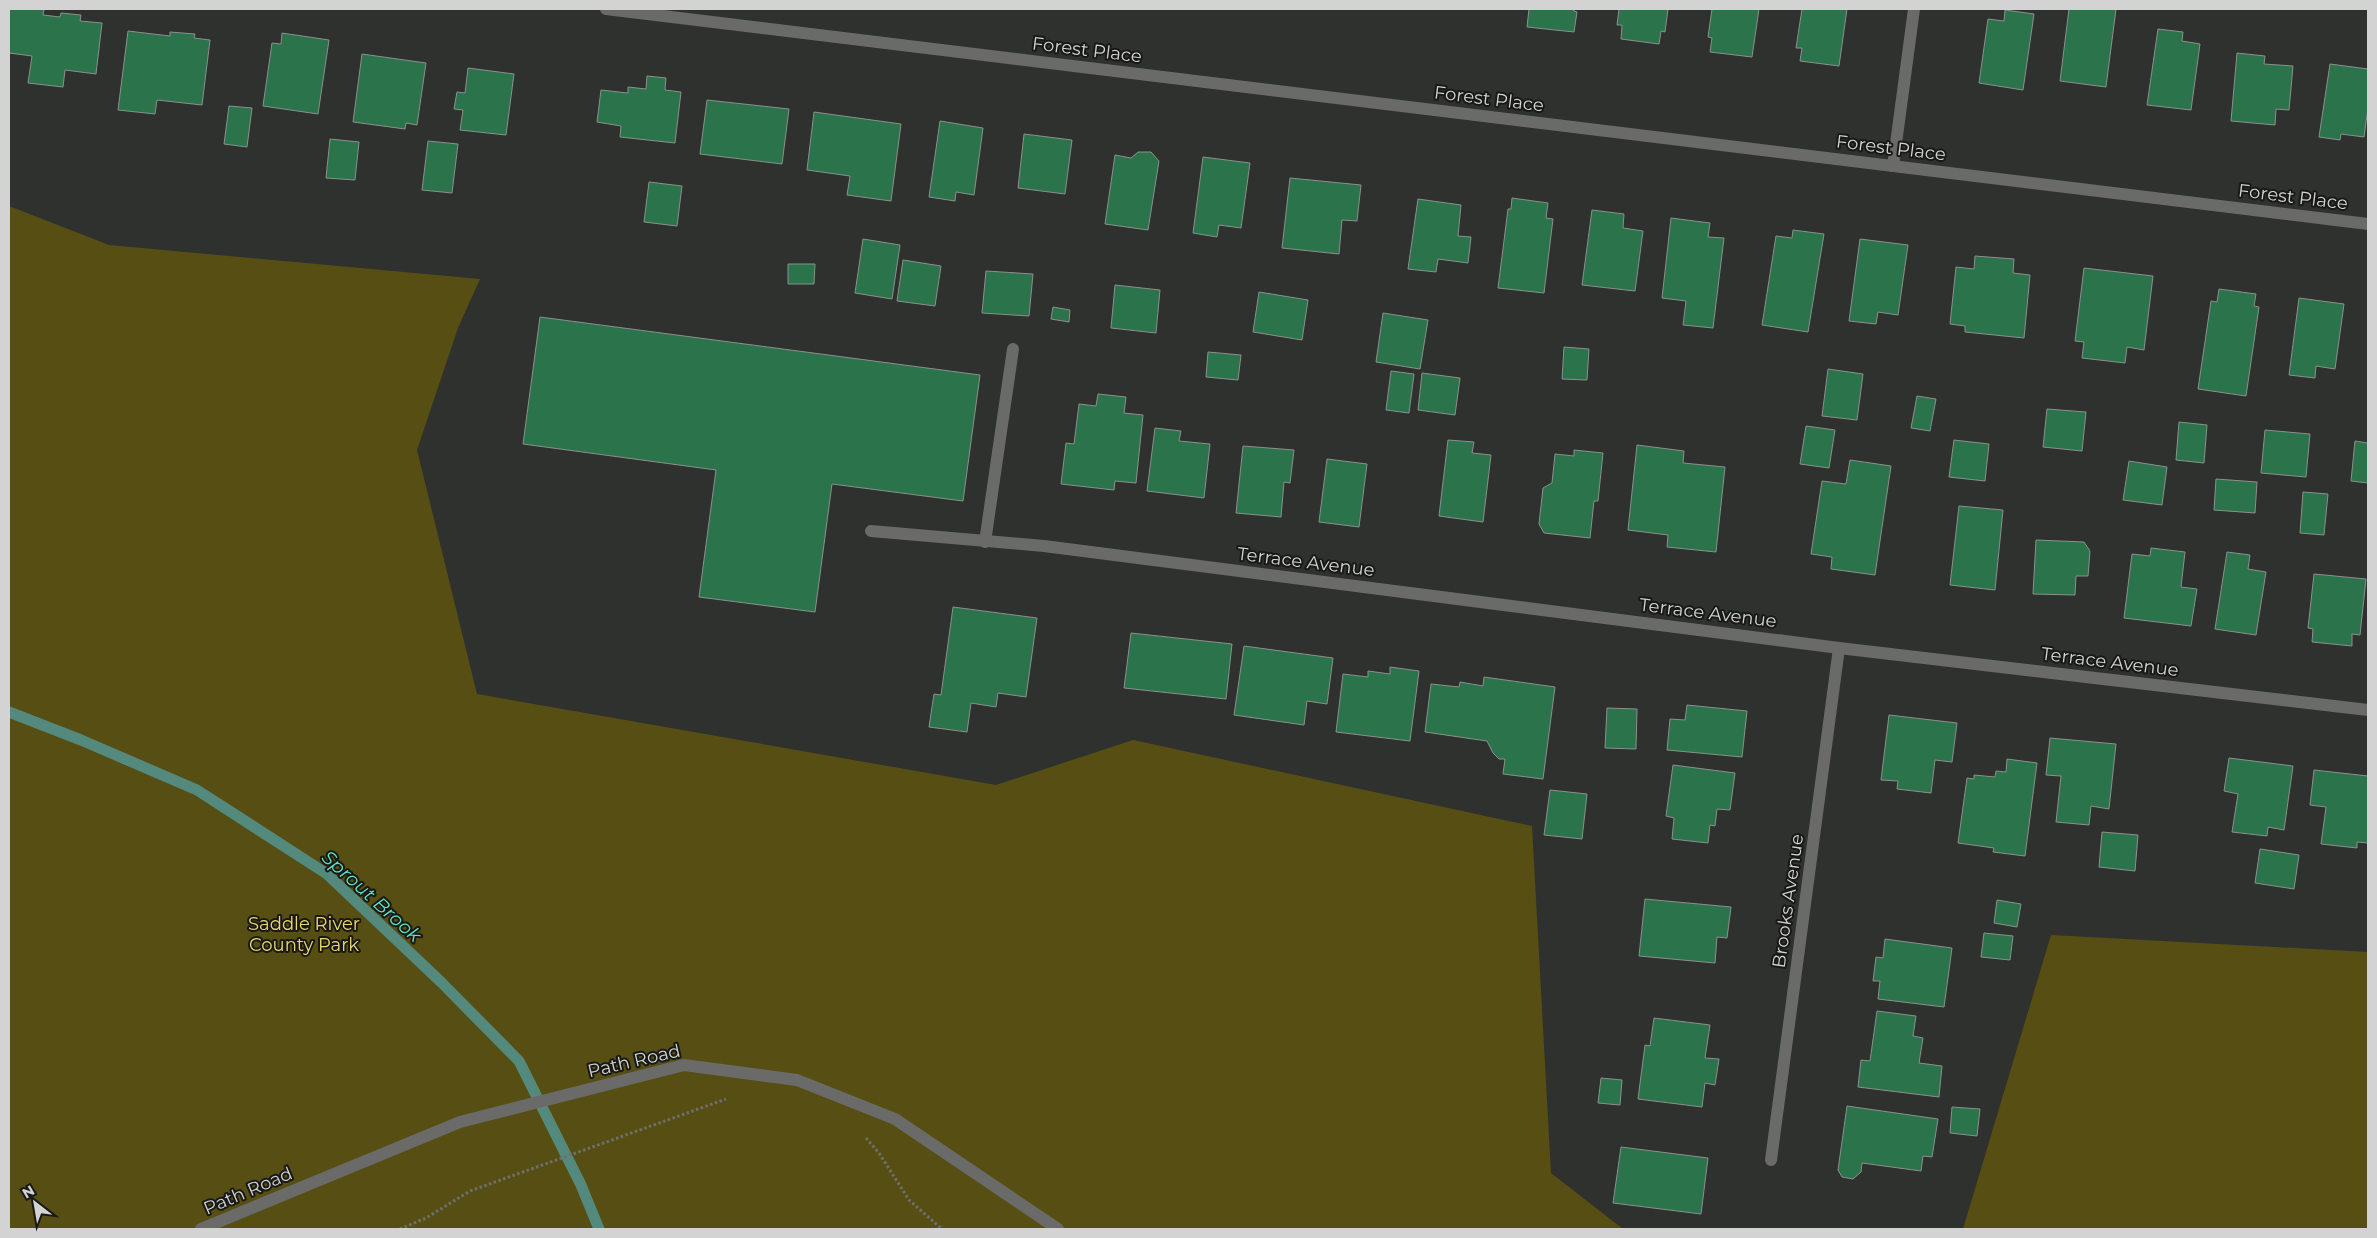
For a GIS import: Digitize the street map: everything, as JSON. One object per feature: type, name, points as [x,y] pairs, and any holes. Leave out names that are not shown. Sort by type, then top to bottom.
[{"type":"street","name":"Forest Place","points":[[606,9],[2368,224]]},
{"type":"street","points":[[1893,166],[1914,9]]},
{"type":"street","points":[[985,542],[1013,349]]},
{"type":"street","name":"Terrace Avenue","points":[[870,531],[1044,546],[1839,648],[2368,710]]},
{"type":"street","name":"Brooks Avenue","points":[[1771,1160],[1839,648]]},
{"type":"street","name":"Path Road","points":[[200,1229],[460,1122],[684,1065],[797,1080],[895,1119],[1058,1229]]},
{"type":"path","points":[[400,1229],[426,1218],[470,1191],[728,1099]]},
{"type":"path","points":[[861,1132],[879,1153],[909,1200],[942,1229]]},
{"type":"green space","name":"Saddle River County Park","points":[[9,206],[109,245],[480,279],[458,328],[417,450],[477,694],[996,785],[1133,740],[1532,826],[1551,1173],[1623,1229],[9,1229]]},
{"type":"green space","points":[[2051,935],[2368,952],[2368,1229],[1963,1229]]},
{"type":"building","points":[[9,9],[44,9],[43,15],[60,17],[61,13],[81,15],[80,21],[102,23],[96,74],[65,70],[63,87],[28,83],[32,56],[9,53]]},
{"type":"building","points":[[1529,9],[1574,9],[1577,12],[1574,32],[1527,27]]},
{"type":"building","points":[[1619,9],[1668,9],[1665,32],[1661,31],[1659,44],[1621,39],[1622,25],[1617,25]]},
{"type":"building","points":[[1712,9],[1759,9],[1752,57],[1710,52],[1712,38],[1708,37]]},
{"type":"building","points":[[1802,9],[1847,9],[1839,66],[1800,61],[1802,48],[1796,48]]},
{"type":"building","points":[[2069,9],[2116,9],[2106,87],[2060,81]]},
{"type":"building","points":[[2005,10],[2034,14],[2023,90],[1979,83],[1988,19],[2004,21]]},
{"type":"building","points":[[2158,29],[2183,32],[2182,41],[2200,44],[2191,110],[2147,105]]},
{"type":"building","points":[[128,31],[170,36],[170,32],[195,34],[194,38],[210,40],[202,105],[157,100],[155,114],[118,110]]},
{"type":"building","points":[[282,33],[329,40],[318,114],[263,106],[272,43],[281,44]]},
{"type":"building","points":[[2237,53],[2265,56],[2264,64],[2293,66],[2289,110],[2276,109],[2275,125],[2231,121]]},
{"type":"building","points":[[362,54],[426,63],[417,125],[406,123],[405,129],[353,122]]},
{"type":"building","points":[[2330,64],[2368,69],[2368,108],[2364,137],[2341,134],[2340,140],[2319,137]]},
{"type":"building","points":[[468,68],[514,74],[506,135],[460,130],[463,110],[454,109],[457,92],[465,93]]},
{"type":"building","points":[[647,76],[666,78],[665,90],[681,92],[675,143],[620,137],[621,126],[597,122],[601,90],[628,93],[628,87],[646,89]]},
{"type":"building","points":[[707,100],[789,109],[782,164],[700,154]]},
{"type":"building","points":[[229,106],[252,108],[247,147],[224,144]]},
{"type":"building","points":[[814,112],[901,124],[891,201],[847,195],[850,176],[807,170]]},
{"type":"building","points":[[940,121],[983,128],[974,195],[956,192],[955,201],[929,197]]},
{"type":"building","points":[[1024,134],[1072,140],[1065,194],[1018,188]]},
{"type":"building","points":[[330,139],[359,142],[355,180],[326,178]]},
{"type":"building","points":[[428,141],[458,144],[452,193],[422,190]]},
{"type":"building","points":[[1138,152],[1151,152],[1159,161],[1148,230],[1105,224],[1115,155],[1131,158]]},
{"type":"building","points":[[1203,157],[1250,163],[1241,228],[1219,225],[1217,237],[1193,233]]},
{"type":"building","points":[[1290,178],[1361,185],[1357,221],[1342,220],[1339,254],[1282,248]]},
{"type":"building","points":[[649,182],[682,186],[677,226],[644,222]]},
{"type":"building","points":[[1512,198],[1548,203],[1546,218],[1553,219],[1544,293],[1498,288],[1508,209],[1511,209]]},
{"type":"building","points":[[1418,199],[1461,205],[1458,236],[1471,237],[1468,263],[1438,259],[1436,272],[1408,269]]},
{"type":"building","points":[[1592,210],[1624,214],[1623,228],[1643,231],[1635,291],[1582,285]]},
{"type":"building","points":[[1671,218],[1710,223],[1708,237],[1724,238],[1713,328],[1683,325],[1686,301],[1662,298]]},
{"type":"building","points":[[1793,230],[1824,234],[1808,332],[1762,325],[1776,236],[1792,238]]},
{"type":"building","points":[[863,239],[900,245],[892,299],[855,293]]},
{"type":"building","points":[[1860,239],[1908,245],[1898,315],[1878,312],[1876,324],[1849,321]]},
{"type":"building","points":[[1975,256],[2014,259],[2013,273],[2030,275],[2024,338],[1965,332],[1965,326],[1950,324],[1956,267],[1974,269]]},
{"type":"building","points":[[903,260],[941,266],[935,306],[897,301]]},
{"type":"building","points":[[788,264],[815,264],[814,284],[788,284]]},
{"type":"building","points":[[2084,268],[2153,276],[2144,350],[2127,347],[2125,363],[2082,358],[2084,342],[2075,341]]},
{"type":"building","points":[[986,271],[1033,274],[1029,316],[982,313]]},
{"type":"building","points":[[1115,285],[1160,290],[1156,333],[1111,328]]},
{"type":"building","points":[[2219,289],[2256,294],[2254,306],[2259,307],[2246,396],[2198,389],[2211,301],[2217,302]]},
{"type":"building","points":[[1259,292],[1308,300],[1302,340],[1253,332]]},
{"type":"building","points":[[2299,298],[2344,304],[2335,369],[2316,366],[2315,378],[2289,375]]},
{"type":"building","points":[[1053,307],[1070,310],[1069,322],[1051,319]]},
{"type":"building","points":[[1383,313],[1428,320],[1420,369],[1376,362]]},
{"type":"building","points":[[540,317],[980,375],[963,501],[832,484],[815,612],[699,597],[716,470],[523,444]]},
{"type":"building","points":[[1564,347],[1589,349],[1587,380],[1562,379]]},
{"type":"building","points":[[1208,352],[1241,355],[1238,380],[1206,377]]},
{"type":"building","points":[[1828,369],[1863,374],[1857,420],[1822,416]]},
{"type":"building","points":[[1391,371],[1414,374],[1409,413],[1386,410]]},
{"type":"building","points":[[1422,373],[1460,378],[1455,415],[1418,410]]},
{"type":"building","points":[[1098,394],[1126,397],[1124,413],[1143,415],[1136,483],[1115,481],[1114,490],[1061,484],[1066,443],[1074,444],[1079,404],[1096,406]]},
{"type":"building","points":[[1917,396],[1936,399],[1930,431],[1911,428]]},
{"type":"building","points":[[2047,409],[2086,412],[2082,451],[2043,447]]},
{"type":"building","points":[[2179,422],[2207,425],[2204,463],[2176,460]]},
{"type":"building","points":[[1806,426],[1835,430],[1829,468],[1800,464]]},
{"type":"building","points":[[1155,428],[1181,431],[1179,441],[1210,444],[1204,498],[1147,491]]},
{"type":"building","points":[[2265,430],[2310,434],[2306,477],[2261,473]]},
{"type":"building","points":[[1448,440],[1474,442],[1472,453],[1491,455],[1483,522],[1439,516]]},
{"type":"building","points":[[1954,440],[1989,444],[1985,481],[1949,477]]},
{"type":"building","points":[[2355,441],[2368,443],[2368,483],[2351,481]]},
{"type":"building","points":[[1637,445],[1684,451],[1683,463],[1725,467],[1716,552],[1667,547],[1668,535],[1628,530]]},
{"type":"building","points":[[1243,446],[1294,450],[1290,483],[1284,482],[1281,517],[1236,513]]},
{"type":"building","points":[[1574,450],[1603,453],[1598,501],[1594,501],[1590,538],[1544,533],[1539,524],[1543,488],[1552,483],[1555,454],[1574,456]]},
{"type":"building","points":[[1327,459],[1367,464],[1359,527],[1319,522]]},
{"type":"building","points":[[1850,460],[1891,466],[1875,575],[1831,569],[1832,557],[1811,554],[1822,481],[1846,484]]},
{"type":"building","points":[[2129,461],[2167,467],[2162,505],[2123,500]]},
{"type":"building","points":[[2216,479],[2257,482],[2255,513],[2214,510]]},
{"type":"building","points":[[2303,492],[2328,494],[2324,535],[2300,533]]},
{"type":"building","points":[[1959,506],[2003,510],[1995,590],[1950,585]]},
{"type":"building","points":[[2036,540],[2084,542],[2090,551],[2088,576],[2076,576],[2075,595],[2033,594]]},
{"type":"building","points":[[2151,548],[2185,552],[2181,587],[2197,589],[2191,626],[2124,618],[2132,554],[2150,556]]},
{"type":"building","points":[[2227,552],[2250,555],[2248,569],[2266,572],[2256,635],[2215,629]]},
{"type":"building","points":[[2314,574],[2366,579],[2360,635],[2352,634],[2352,646],[2312,642],[2313,629],[2308,628]]},
{"type":"building","points":[[953,607],[1037,618],[1026,697],[998,693],[996,707],[971,703],[967,732],[929,727],[934,694],[941,695]]},
{"type":"building","points":[[1131,633],[1232,644],[1226,699],[1124,688]]},
{"type":"building","points":[[1244,646],[1333,658],[1327,704],[1307,701],[1304,725],[1234,715]]},
{"type":"building","points":[[1390,667],[1419,671],[1410,741],[1336,732],[1343,674],[1368,677],[1368,671],[1390,674]]},
{"type":"building","points":[[1484,677],[1555,687],[1543,779],[1503,774],[1505,759],[1499,759],[1493,753],[1487,741],[1425,732],[1431,684],[1459,687],[1460,682],[1483,686]]},
{"type":"building","points":[[1687,705],[1747,711],[1742,757],[1667,750],[1670,719],[1685,720]]},
{"type":"building","points":[[1607,708],[1637,709],[1636,749],[1605,748]]},
{"type":"building","points":[[1889,715],[1957,723],[1952,762],[1935,760],[1931,793],[1897,789],[1898,781],[1881,780]]},
{"type":"building","points":[[2050,738],[2116,744],[2109,809],[2091,806],[2089,825],[2056,822],[2061,776],[2046,775]]},
{"type":"building","points":[[2229,758],[2293,766],[2284,830],[2268,827],[2267,836],[2232,832],[2238,794],[2224,791]]},
{"type":"building","points":[[2007,759],[2037,763],[2025,856],[1993,852],[1994,848],[1958,843],[1967,778],[1974,779],[1974,775],[1995,777],[1996,771],[2006,772]]},
{"type":"building","points":[[1673,765],[1735,773],[1730,810],[1717,809],[1715,826],[1710,825],[1708,843],[1672,839],[1674,818],[1666,816]]},
{"type":"building","points":[[2314,770],[2368,776],[2368,843],[2357,842],[2357,848],[2321,844],[2326,807],[2310,805]]},
{"type":"building","points":[[1550,790],[1587,794],[1582,839],[1544,835]]},
{"type":"building","points":[[2102,832],[2138,835],[2135,871],[2099,867]]},
{"type":"building","points":[[2260,849],[2299,855],[2294,889],[2255,883]]},
{"type":"building","points":[[1645,899],[1731,907],[1727,938],[1717,937],[1715,963],[1639,956]]},
{"type":"building","points":[[1997,900],[2021,904],[2017,927],[1994,923]]},
{"type":"building","points":[[1984,933],[2013,936],[2010,960],[1981,957]]},
{"type":"building","points":[[1885,939],[1952,948],[1944,1007],[1878,999],[1880,981],[1873,981],[1876,957],[1883,958]]},
{"type":"building","points":[[1877,1011],[1916,1016],[1913,1036],[1923,1038],[1919,1063],[1942,1066],[1939,1097],[1858,1087],[1861,1060],[1870,1061]]},
{"type":"building","points":[[1654,1018],[1710,1025],[1705,1058],[1719,1059],[1715,1085],[1705,1083],[1702,1107],[1638,1099],[1645,1045],[1650,1046]]},
{"type":"building","points":[[1601,1078],[1622,1080],[1620,1105],[1598,1103]]},
{"type":"building","points":[[1847,1106],[1938,1119],[1932,1157],[1923,1156],[1921,1171],[1862,1163],[1861,1172],[1853,1179],[1842,1177],[1838,1170]]},
{"type":"building","points":[[1952,1107],[1980,1109],[1977,1136],[1950,1133]]},
{"type":"building","points":[[1621,1147],[1708,1158],[1701,1214],[1613,1203]]},
{"type":"waterway","name":"Sprout Brook","points":[[9,712],[81,740],[197,790],[327,874],[441,982],[519,1061],[581,1185],[599,1229]]}]
